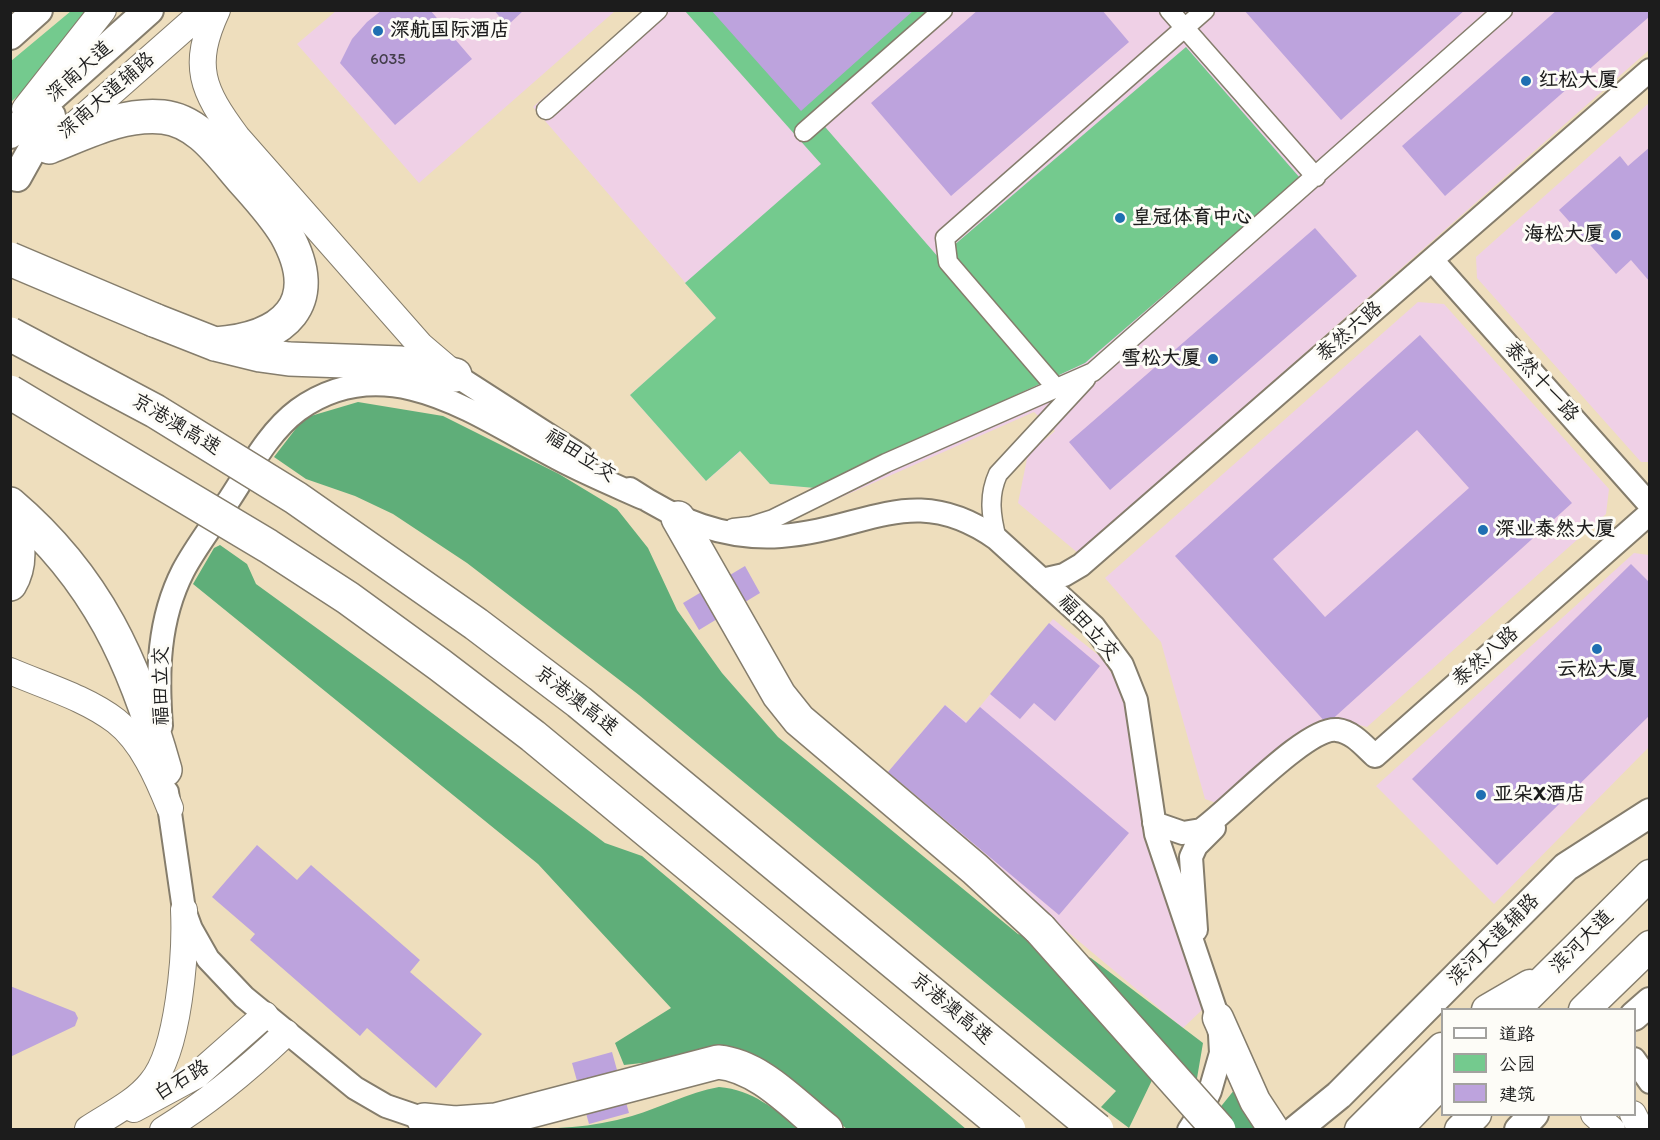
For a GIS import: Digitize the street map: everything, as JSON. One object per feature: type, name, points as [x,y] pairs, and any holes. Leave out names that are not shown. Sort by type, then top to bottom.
[{"type":"highway","points":[[49,147],[113,122],[164,117],[185,123],[202,134],[227,144],[279,203],[295,255],[301,293],[293,311],[282,324],[243,342],[215,344]]},
{"type":"highway","points":[[10,259],[215,344],[289,359],[401,363],[455,375]]},
{"type":"highway","name":"京港澳高速","points":[[10,334],[175,423],[296,498],[476,624],[579,702],[1097,1130]]},
{"type":"highway","points":[[10,392],[268,546],[348,598],[440,665],[533,736],[1009,1130]]},
{"type":"highway","points":[[10,504],[58,550],[81,578],[114,629],[141,692],[165,770]]},
{"type":"highway","points":[[10,519],[18,555],[10,584]]},
{"type":"highway","points":[[689,522],[779,695],[799,720],[983,875],[1040,929],[1219,1130]]},
{"type":"highway","name":"滨河大道","points":[[1516,1008],[1650,875]]},
{"type":"highway","points":[[1586,1008],[1650,946]]},
{"type":"highway","points":[[1490,1008],[1548,975]]},
{"type":"highway","points":[[1218,1018],[1255,1101],[1274,1130]]},
{"type":"highway","points":[[1360,1130],[1441,1050]]},
{"type":"highway","points":[[439,1126],[496,1120],[718,1062],[734,1064],[750,1070],[826,1130]]},
{"type":"highway","points":[[1396,1130],[1441,1084]]},
{"type":"highway","points":[[1460,1130],[1474,1116]]},
{"type":"main road","points":[[10,35],[38,10]]},
{"type":"main road","name":"深南大道","points":[[10,128],[103,10]]},
{"type":"main road","name":"深南大道","points":[[10,134],[149,10]]},
{"type":"main road","name":"深南大道辅路","points":[[14,180],[205,10]]},
{"type":"main road","points":[[216,10],[203,46],[202,67],[227,144]]},
{"type":"main road","points":[[14,180],[47,123],[83,69]]},
{"type":"main road","points":[[279,203],[421,346],[455,375]]},
{"type":"main road","points":[[10,671],[81,701],[116,721],[128,732],[151,767],[170,808]]},
{"type":"main road","name":"滨河大道辅路","points":[[1296,1130],[1334,1101],[1566,867],[1650,813]]},
{"type":"main road","points":[[88,1129],[142,1093],[164,1062],[170,1046],[178,996],[184,937],[184,910]]},
{"type":"main road","points":[[1636,1015],[1650,1002]]},
{"type":"main road","name":"白石路","points":[[88,1129],[179,1087],[218,1059],[265,1015]]},
{"type":"main road","name":"白石路","points":[[163,1130],[204,1104],[242,1074],[286,1033]]},
{"type":"main road","points":[[1519,1130],[1532,1116]]},
{"type":"main road","points":[[1596,1116],[1612,1130]]},
{"type":"main road","points":[[1634,1116],[1641,1130]]},
{"type":"street","points":[[546,110],[658,10]]},
{"type":"street","points":[[804,132],[943,10]]},
{"type":"street","points":[[1169,10],[1316,177]]},
{"type":"street","points":[[1057,389],[948,262],[945,238],[1205,10]]},
{"type":"street","points":[[996,539],[990,509],[993,485],[998,474],[1093,372],[1503,10]]},
{"type":"street","name":"泰然六路","points":[[1075,610],[1077,588],[1090,570],[1650,70]]},
{"type":"street","name":"泰然六路","points":[[1042,580],[1064,575],[1081,565],[1650,82]]},
{"type":"street","name":"泰然十一路","points":[[1435,263],[1650,505]]},
{"type":"street","points":[[689,522],[751,526],[773,519],[886,463],[1093,372]]},
{"type":"street","name":"福田立交","points":[[455,375],[643,498]]},
{"type":"street","name":"福田立交","points":[[439,1126],[371,1098],[286,1033],[208,959],[191,929],[184,910],[165,770],[158,682],[160,649],[163,627],[183,571],[268,441],[299,410],[322,396],[344,388],[367,384],[392,384],[418,389],[463,407],[559,459],[689,522],[732,535],[782,536],[884,513],[920,509],[941,511],[961,518],[996,539],[1042,580],[1075,610],[1110,648],[1131,685],[1138,711],[1154,823],[1163,861],[1218,1018],[1221,1053],[1217,1070],[1200,1113],[1189,1130]]},
{"type":"street","name":"泰然八路","points":[[1154,823],[1183,833],[1201,830],[1306,741],[1328,730],[1344,731],[1375,756],[1650,513]]},
{"type":"street","points":[[1197,958],[1190,860],[1193,849],[1310,745],[1317,735]]},
{"type":"street","points":[[1636,1061],[1650,1082]]},
{"type":"shaded area","points":[[336,11],[615,11],[419,183],[297,44]]},
{"type":"shaded area","points":[[643,11],[1649,11],[1649,50],[1078,553],[1018,503],[1028,454],[1055,431],[1034,412],[828,503],[815,488],[770,484],[741,451],[706,481],[630,395],[716,318],[533,107]]},
{"type":"shaded area","name":"海松大厦","points":[[1649,103],[1649,462],[1641,462],[1477,278],[1476,257]]},
{"type":"shaded area","points":[[1418,302],[1444,304],[1609,489],[1606,514],[1367,727],[1347,722],[1222,805],[1205,799],[1161,642],[1105,578]]},
{"type":"shaded area","name":"云松大厦","points":[[1634,553],[1649,555],[1649,747],[1494,904],[1376,786]]},
{"type":"shaded area","points":[[1053,619],[1102,658],[1118,684],[1128,713],[1144,821],[1202,1010],[1183,1028],[883,778],[945,705],[967,722]]},
{"type":"green space","points":[[71,11],[96,11],[50,66],[11,102],[11,61]]},
{"type":"green space","name":"皇冠体育中心","points":[[685,11],[930,11],[813,113],[939,258],[1186,47],[1300,178],[1085,363],[815,488],[770,484],[740,451],[706,481],[630,395],[716,318],[685,283],[821,164]]},
{"type":"green space","points":[[358,402],[443,416],[559,474],[617,509],[648,548],[677,610],[722,673],[778,737],[1018,934],[1091,958],[1203,1043],[1196,1084],[1155,1074],[1129,1128],[1101,1107],[1116,1091],[639,695],[467,563],[393,514],[355,496],[306,479],[274,457],[304,418]]},
{"type":"green space","points":[[220,545],[247,564],[256,584],[605,843],[642,856],[966,1129],[847,1129],[782,1077],[678,1059],[624,1065],[615,1043],[671,1008],[538,864],[193,584],[214,548]]},
{"type":"green space","points":[[719,1087],[753,1096],[800,1129],[512,1129],[557,1128],[602,1123],[632,1116]]},
{"type":"green space","points":[[1235,1089],[1258,1130],[1202,1130]]},
{"type":"building","points":[[382,10],[430,10],[472,59],[395,125],[340,63],[352,39]]},
{"type":"building","points":[[494,10],[524,10],[507,26]]},
{"type":"building","points":[[711,10],[914,10],[801,111]]},
{"type":"building","points":[[978,10],[1102,10],[1129,42],[951,196],[871,103]]},
{"type":"building","points":[[1244,10],[1465,10],[1341,120]]},
{"type":"building","name":"红松大厦","points":[[1557,10],[1650,10],[1650,16],[1445,196],[1402,146]]},
{"type":"building","name":"海松大厦","points":[[1650,147],[1650,282],[1631,260],[1616,274],[1559,210],[1620,156],[1628,166]]},
{"type":"building","name":"雪松大厦","points":[[1315,228],[1357,276],[1110,490],[1069,442]]},
{"type":"building","name":"深业泰然大厦","points":[[1420,335],[1572,503],[1327,724],[1175,556]],"holes":[[[1417,430],[1469,488],[1325,617],[1273,559]]]},
{"type":"building","name":"云松大厦","points":[[1631,564],[1650,583],[1650,715],[1497,865],[1412,779]]},
{"type":"building","points":[[745,566],[760,593],[699,630],[683,603]]},
{"type":"building","points":[[1049,623],[1100,666],[1055,721],[1034,703],[1020,719],[990,694]]},
{"type":"building","points":[[945,705],[966,723],[980,707],[1129,833],[1059,915],[888,772]]},
{"type":"building","points":[[257,845],[297,880],[311,865],[420,960],[410,972],[482,1034],[436,1088],[367,1028],[360,1036],[250,940],[255,934],[212,897]]},
{"type":"building","points":[[10,986],[75,1012],[78,1018],[75,1026],[10,1057]]},
{"type":"building","points":[[612,1052],[629,1113],[589,1124],[572,1063]]},
{"type":"place","name":"深航国际酒店","points":[[378,31]]},
{"type":"place","name":"红松大厦","points":[[1526,81]]},
{"type":"place","name":"皇冠体育中心","points":[[1120,218]]},
{"type":"place","name":"海松大厦","points":[[1616,235]]},
{"type":"place","name":"雪松大厦","points":[[1213,359]]},
{"type":"place","name":"深业泰然大厦","points":[[1483,530]]},
{"type":"place","name":"云松大厦","points":[[1597,649]]},
{"type":"place","name":"亚朵X酒店","points":[[1481,795]]}]
